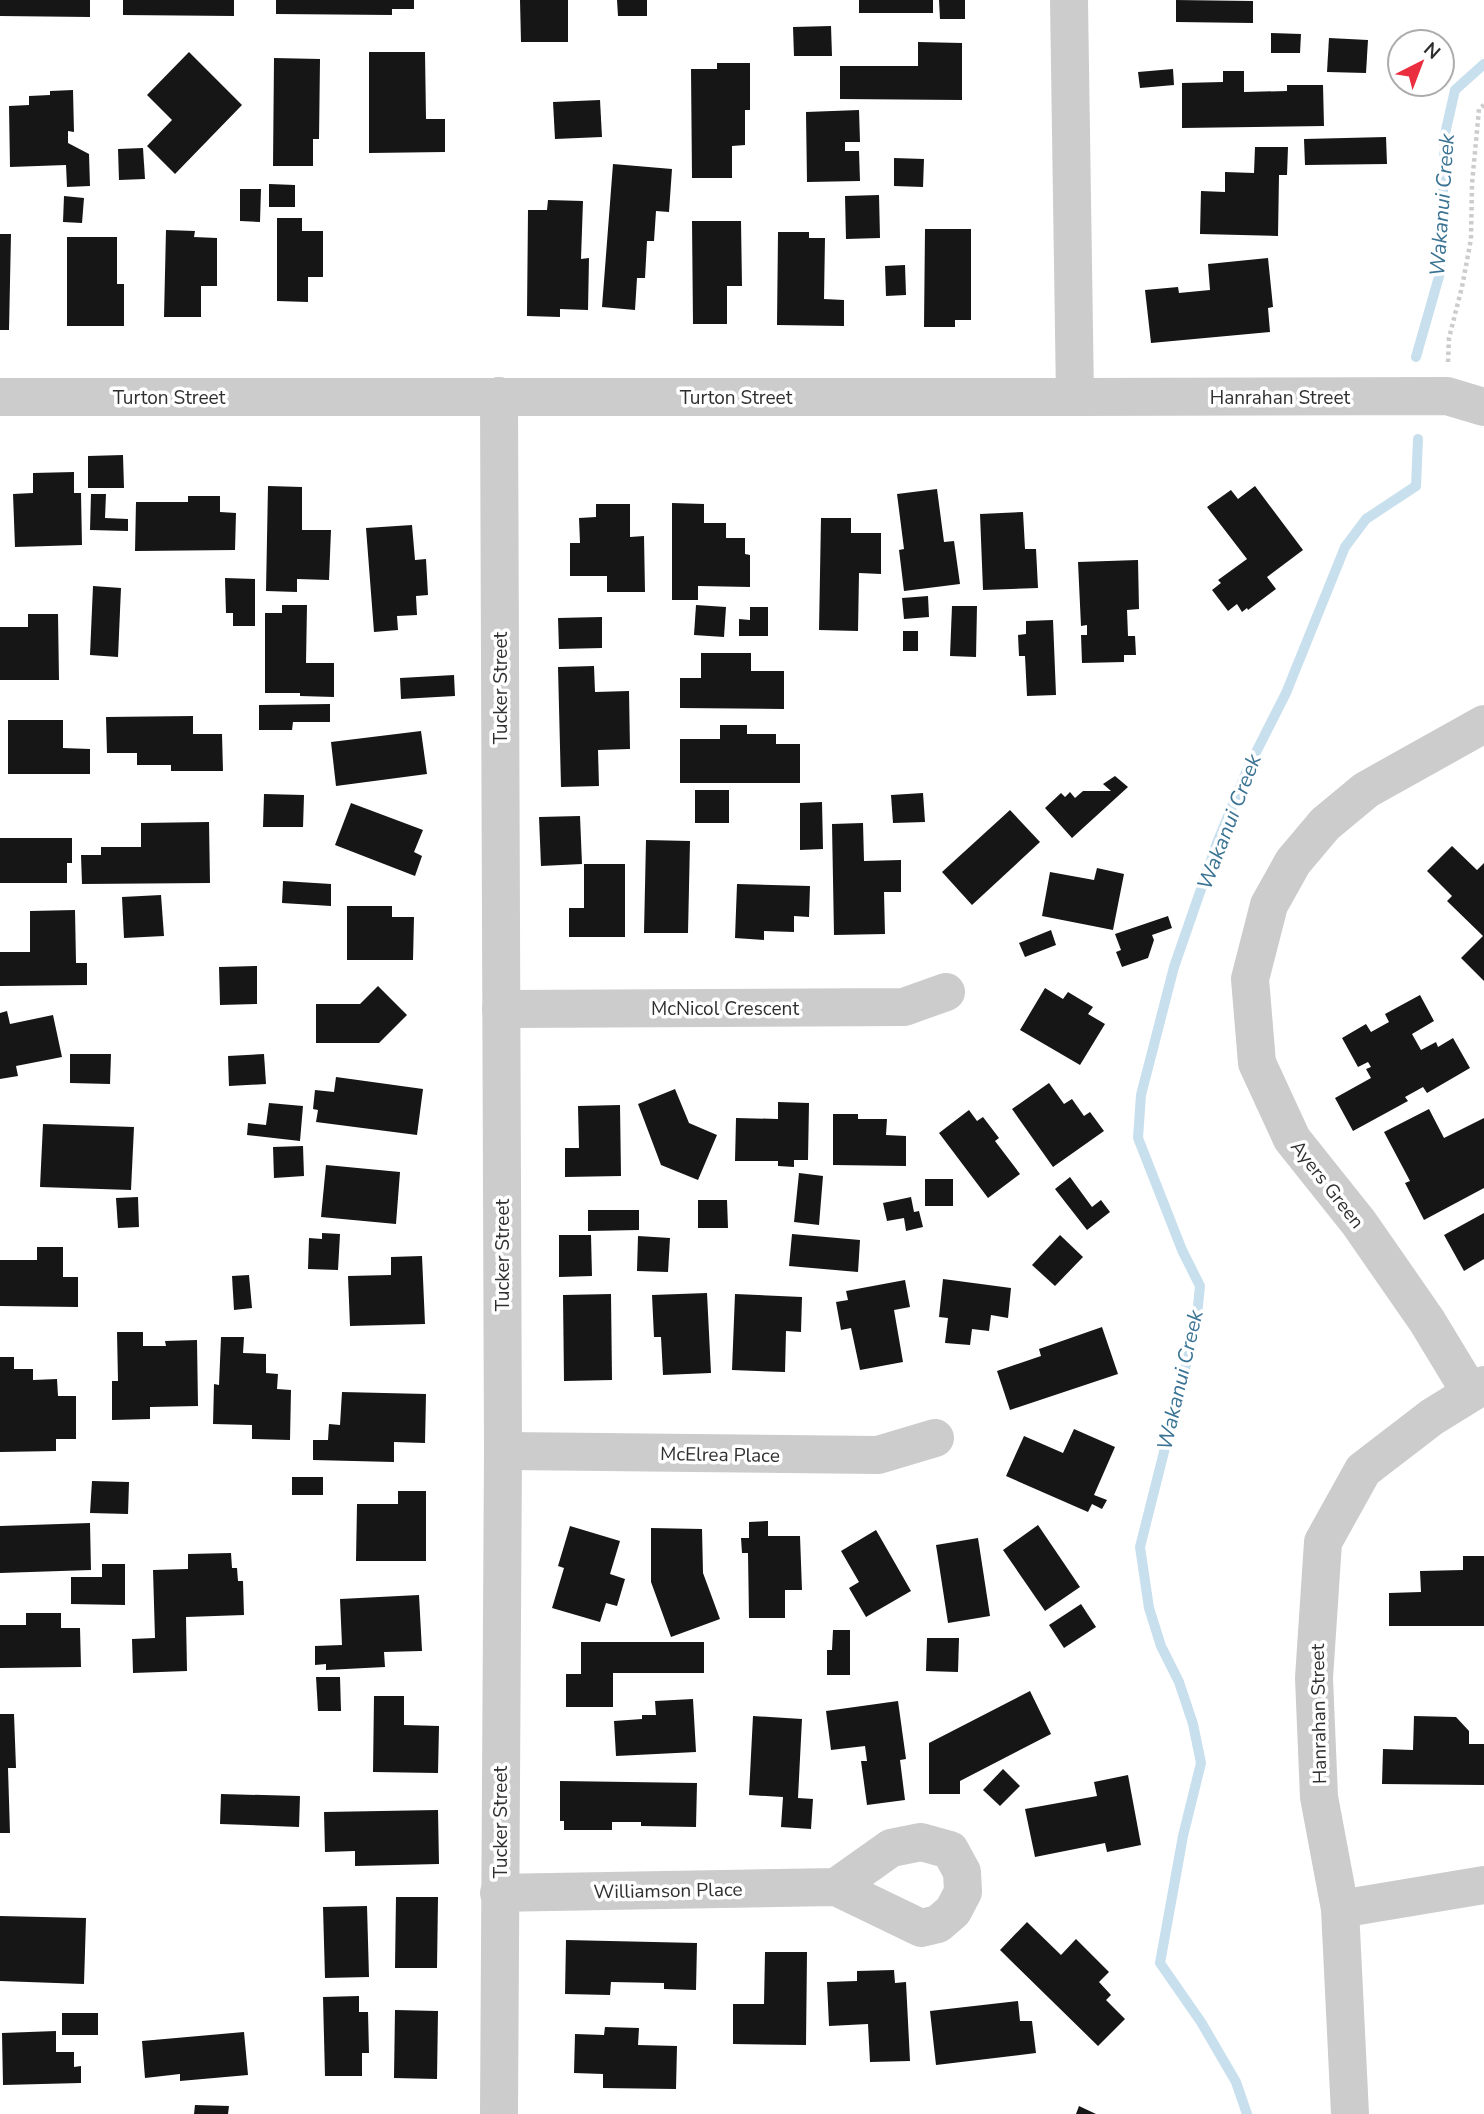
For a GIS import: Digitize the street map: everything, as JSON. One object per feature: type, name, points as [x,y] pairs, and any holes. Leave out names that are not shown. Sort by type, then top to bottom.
[{"type":"street","points":[[1069,0],[1075,397]]},
{"type":"street","name":"Hanrahan Street","points":[[1075,397],[1385,397],[1443,383],[1447,396],[1484,407]]},
{"type":"street","name":"Tucker Street","points":[[499,396],[503,1451],[499,2114]]},
{"type":"street","name":"Turton Street","points":[[0,397],[1075,397]]},
{"type":"street","name":"Ayers Green","points":[[1477,1388],[1359,1223],[1292,1139],[1257,1063],[1250,979],[1269,905],[1293,862],[1325,824],[1366,790],[1484,724]]},
{"type":"street","name":"McNicol Crescent","points":[[501,1009],[904,1007],[946,992]]},
{"type":"street","name":"Hanrahan Street","points":[[1350,2114],[1340,1909],[1319,1797],[1314,1691],[1323,1542],[1363,1469],[1432,1417],[1477,1388]]},
{"type":"street","name":"McElrea Place","points":[[503,1451],[878,1455],[935,1438]]},
{"type":"street","points":[[1340,1909],[1484,1885]]},
{"type":"street","name":"Williamson Place","points":[[499,1894],[836,1887]]},
{"type":"path","points":[[1443,383],[1449,338],[1471,239],[1476,134],[1479,109],[1484,105]]},
{"type":"building","points":[[0,0],[90,0],[90,17],[0,16]]},
{"type":"building","points":[[123,0],[234,0],[234,16],[123,15]]},
{"type":"building","points":[[276,0],[414,0],[414,9],[392,9],[392,15],[276,14]]},
{"type":"building","points":[[520,0],[568,0],[568,42],[521,42]]},
{"type":"building","points":[[617,0],[647,0],[647,16],[618,16]]},
{"type":"building","points":[[859,0],[933,0],[933,13],[859,13]]},
{"type":"building","points":[[939,0],[965,0],[965,19],[940,19]]},
{"type":"building","points":[[1176,0],[1253,1],[1253,23],[1176,22]]},
{"type":"building","points":[[831,26],[832,56],[794,56],[793,27]]},
{"type":"building","points":[[1271,33],[1301,34],[1300,53],[1271,53]]},
{"type":"building","points":[[1329,38],[1368,40],[1366,73],[1327,72]]},
{"type":"building","points":[[918,42],[962,43],[962,100],[840,99],[840,66],[918,66]]},
{"type":"building","points":[[189,52],[242,105],[175,174],[147,146],[172,120],[147,95]]},
{"type":"building","points":[[369,52],[425,52],[426,119],[445,119],[445,152],[369,153]]},
{"type":"building","points":[[274,58],[320,59],[319,139],[313,139],[313,166],[273,166]]},
{"type":"building","points":[[717,63],[750,63],[750,110],[745,110],[745,145],[732,146],[732,178],[692,178],[691,69],[717,69]]},
{"type":"building","points":[[1173,69],[1174,85],[1140,88],[1138,72]]},
{"type":"building","points":[[1223,71],[1244,71],[1244,92],[1287,91],[1287,85],[1323,85],[1324,126],[1182,128],[1182,83],[1223,82]]},
{"type":"building","points":[[73,90],[74,132],[68,131],[68,143],[89,154],[90,186],[67,187],[66,165],[10,167],[9,106],[29,105],[29,96],[50,95],[50,91]]},
{"type":"building","points":[[600,100],[602,137],[555,139],[553,102]]},
{"type":"building","points":[[859,110],[860,142],[845,142],[845,151],[859,151],[860,181],[807,182],[806,112]]},
{"type":"building","points":[[1386,137],[1387,164],[1305,165],[1304,139]]},
{"type":"building","points":[[1255,147],[1288,147],[1287,175],[1279,175],[1278,236],[1200,234],[1201,191],[1225,192],[1225,172],[1254,173]]},
{"type":"building","points":[[143,148],[145,179],[119,180],[118,149]]},
{"type":"building","points":[[894,158],[924,159],[923,187],[894,186]]},
{"type":"building","points":[[613,164],[672,169],[669,212],[656,211],[654,241],[647,241],[645,278],[637,278],[635,310],[602,307]]},
{"type":"building","points":[[269,184],[295,185],[295,207],[269,207]]},
{"type":"building","points":[[240,189],[261,189],[260,222],[240,221]]},
{"type":"building","points":[[879,195],[880,238],[846,239],[845,196]]},
{"type":"building","points":[[64,196],[84,198],[82,223],[63,222]]},
{"type":"building","points":[[548,200],[583,201],[581,259],[589,258],[588,310],[560,309],[560,317],[527,316],[528,210],[547,210]]},
{"type":"building","points":[[277,218],[302,218],[302,231],[323,231],[323,277],[308,277],[308,302],[277,301]]},
{"type":"building","points":[[692,221],[741,221],[742,286],[727,286],[727,324],[693,324]]},
{"type":"building","points":[[925,229],[971,229],[971,320],[955,320],[955,327],[924,327]]},
{"type":"building","points":[[166,230],[195,231],[194,237],[217,238],[217,286],[201,286],[201,317],[164,317]]},
{"type":"building","points":[[778,232],[809,232],[809,238],[825,238],[824,299],[844,300],[844,326],[777,325]]},
{"type":"building","points":[[0,234],[11,234],[9,330],[0,330]]},
{"type":"building","points":[[67,237],[117,237],[117,284],[124,284],[124,326],[67,326]]},
{"type":"building","points":[[1268,258],[1273,307],[1268,308],[1270,332],[1151,343],[1145,290],[1178,287],[1179,293],[1210,290],[1208,264]]},
{"type":"building","points":[[905,265],[906,295],[886,296],[885,266]]},
{"type":"building","points":[[123,455],[124,488],[88,488],[88,456]]},
{"type":"building","points":[[74,472],[74,493],[81,493],[82,545],[15,547],[13,494],[33,493],[33,473]]},
{"type":"building","points":[[268,486],[302,487],[302,530],[331,530],[329,580],[297,579],[297,592],[266,591]]},
{"type":"building","points":[[1255,486],[1303,550],[1267,577],[1276,589],[1248,610],[1247,608],[1242,612],[1237,604],[1228,611],[1212,590],[1221,583],[1218,580],[1247,559],[1207,507],[1231,490],[1238,499]]},
{"type":"building","points":[[937,489],[944,542],[954,541],[960,584],[904,591],[899,550],[904,549],[897,494]]},
{"type":"building","points":[[91,494],[106,494],[105,518],[128,519],[128,531],[90,530]]},
{"type":"building","points":[[188,496],[220,496],[220,512],[236,513],[235,550],[135,551],[136,502],[188,502]]},
{"type":"building","points":[[672,503],[704,504],[704,523],[726,523],[726,538],[745,538],[745,554],[750,555],[750,587],[698,586],[698,600],[672,600]]},
{"type":"building","points":[[596,504],[630,504],[630,537],[644,536],[645,592],[607,592],[607,576],[570,576],[570,543],[580,543],[579,518],[596,517]]},
{"type":"building","points":[[1023,512],[1025,549],[1036,549],[1038,588],[983,590],[980,514]]},
{"type":"building","points":[[821,518],[851,518],[851,533],[881,533],[881,574],[859,573],[858,631],[819,630]]},
{"type":"building","points":[[412,525],[415,560],[426,559],[428,595],[416,596],[417,615],[397,616],[398,630],[374,632],[366,528]]},
{"type":"building","points":[[1138,560],[1139,609],[1127,610],[1128,636],[1135,636],[1136,655],[1124,655],[1124,662],[1082,663],[1081,635],[1087,635],[1087,625],[1081,626],[1078,562]]},
{"type":"building","points":[[225,578],[255,579],[255,626],[233,626],[233,613],[226,613]]},
{"type":"building","points":[[93,586],[121,588],[118,657],[90,655]]},
{"type":"building","points":[[928,596],[929,617],[904,619],[902,598]]},
{"type":"building","points":[[282,605],[307,605],[306,663],[334,663],[334,697],[265,693],[265,613],[282,613]]},
{"type":"building","points":[[696,605],[726,607],[724,637],[694,635]]},
{"type":"building","points":[[952,606],[977,606],[976,657],[950,656]]},
{"type":"building","points":[[750,607],[768,607],[768,636],[739,636],[739,619],[750,620]]},
{"type":"building","points":[[28,614],[58,614],[59,680],[0,680],[0,627],[28,627]]},
{"type":"building","points":[[602,617],[602,648],[559,649],[558,618]]},
{"type":"building","points":[[1053,620],[1056,695],[1027,696],[1025,656],[1019,656],[1018,635],[1026,634],[1026,621]]},
{"type":"building","points":[[903,631],[918,631],[918,651],[903,651]]},
{"type":"building","points":[[701,653],[751,653],[751,671],[784,671],[784,709],[680,708],[680,678],[701,678]]},
{"type":"building","points":[[594,666],[595,692],[629,691],[630,749],[598,750],[599,786],[561,787],[558,667]]},
{"type":"building","points":[[454,675],[455,696],[401,699],[400,678]]},
{"type":"building","points":[[330,704],[330,722],[293,722],[292,730],[259,730],[259,705]]},
{"type":"building","points":[[193,716],[193,734],[222,734],[223,771],[171,771],[171,765],[137,765],[137,753],[107,753],[106,717]]},
{"type":"building","points":[[8,720],[63,720],[63,748],[90,749],[90,774],[8,774]]},
{"type":"building","points":[[720,725],[747,725],[747,734],[776,734],[776,744],[800,744],[800,783],[680,783],[680,739],[720,739]]},
{"type":"building","points":[[421,731],[427,774],[336,786],[331,742]]},
{"type":"building","points":[[1115,776],[1128,787],[1072,838],[1045,808],[1061,793],[1065,797],[1070,792],[1075,798],[1083,791],[1111,791],[1103,784]]},
{"type":"building","points":[[695,790],[729,790],[729,823],[695,823]]},
{"type":"building","points":[[923,793],[925,822],[893,823],[891,795]]},
{"type":"building","points":[[264,794],[304,795],[303,827],[263,827]]},
{"type":"building","points":[[822,802],[823,849],[800,850],[800,803]]},
{"type":"building","points":[[351,803],[423,830],[414,852],[422,856],[415,876],[335,845]]},
{"type":"building","points":[[1010,810],[1040,842],[972,905],[942,872]]},
{"type":"building","points":[[580,816],[582,864],[541,866],[539,817]]},
{"type":"building","points":[[209,822],[210,883],[82,884],[81,855],[101,855],[101,847],[141,847],[141,823]]},
{"type":"building","points":[[863,823],[864,861],[901,860],[901,892],[884,892],[885,934],[834,935],[832,824]]},
{"type":"building","points":[[0,838],[72,838],[72,863],[67,863],[67,883],[0,883]]},
{"type":"building","points":[[646,840],[690,841],[688,933],[644,933]]},
{"type":"building","points":[[1452,846],[1477,870],[1484,863],[1484,981],[1461,958],[1483,936],[1447,901],[1452,896],[1427,871]]},
{"type":"building","points":[[584,864],[625,864],[625,937],[569,937],[569,908],[584,908]]},
{"type":"building","points":[[1097,868],[1124,874],[1113,930],[1042,916],[1050,872],[1094,880]]},
{"type":"building","points":[[283,881],[331,884],[331,906],[282,903]]},
{"type":"building","points":[[737,884],[810,886],[809,917],[794,916],[794,932],[764,931],[764,940],[735,938]]},
{"type":"building","points":[[161,895],[164,936],[124,938],[122,897]]},
{"type":"building","points":[[347,906],[392,906],[392,917],[414,917],[413,960],[347,960]]},
{"type":"building","points":[[75,910],[76,963],[87,963],[87,985],[0,986],[0,952],[30,952],[30,911]]},
{"type":"building","points":[[1168,916],[1172,928],[1152,935],[1154,940],[1148,958],[1122,967],[1116,952],[1121,950],[1115,934]]},
{"type":"building","points":[[1051,930],[1056,945],[1025,957],[1019,943]]},
{"type":"building","points":[[257,966],[257,1004],[220,1005],[219,967]]},
{"type":"building","points":[[378,986],[407,1015],[379,1043],[316,1043],[316,1004],[360,1004]]},
{"type":"building","points":[[1045,988],[1063,999],[1068,992],[1093,1007],[1088,1014],[1105,1024],[1080,1065],[1020,1030]]},
{"type":"building","points":[[1420,995],[1434,1021],[1412,1034],[1421,1050],[1436,1042],[1438,1047],[1453,1038],[1470,1068],[1427,1093],[1423,1087],[1405,1097],[1408,1101],[1353,1131],[1335,1098],[1371,1078],[1366,1069],[1371,1067],[1368,1062],[1358,1067],[1342,1038],[1366,1024],[1371,1032],[1389,1022],[1385,1014]]},
{"type":"building","points":[[7,1011],[10,1024],[53,1015],[62,1057],[16,1066],[18,1076],[0,1079],[0,1013]]},
{"type":"building","points":[[70,1054],[111,1054],[110,1084],[70,1083]]},
{"type":"building","points":[[264,1054],[266,1084],[229,1086],[228,1056]]},
{"type":"building","points":[[336,1077],[423,1089],[417,1135],[316,1122],[318,1110],[313,1109],[315,1090],[334,1092]]},
{"type":"building","points":[[1049,1083],[1064,1104],[1072,1099],[1084,1116],[1090,1112],[1104,1131],[1053,1167],[1012,1109]]},
{"type":"building","points":[[675,1089],[689,1123],[717,1135],[698,1180],[661,1165],[638,1104]]},
{"type":"building","points":[[778,1102],[809,1103],[808,1160],[794,1160],[794,1167],[778,1166],[778,1161],[735,1161],[736,1118],[778,1119]]},
{"type":"building","points":[[269,1103],[303,1106],[300,1141],[247,1135],[248,1123],[266,1125]]},
{"type":"building","points":[[620,1105],[621,1176],[565,1177],[565,1148],[579,1148],[578,1106]]},
{"type":"building","points":[[1429,1109],[1444,1138],[1484,1118],[1484,1188],[1424,1220],[1405,1183],[1410,1181],[1384,1132]]},
{"type":"building","points":[[969,1110],[977,1121],[983,1117],[999,1138],[995,1141],[1020,1174],[988,1198],[939,1133]]},
{"type":"building","points":[[833,1114],[858,1114],[858,1119],[887,1119],[886,1135],[906,1136],[906,1166],[833,1165]]},
{"type":"building","points":[[43,1124],[134,1127],[131,1190],[40,1187]]},
{"type":"building","points":[[303,1146],[304,1176],[274,1178],[273,1147]]},
{"type":"building","points":[[326,1165],[400,1172],[396,1224],[321,1217]]},
{"type":"building","points":[[799,1173],[823,1176],[819,1225],[794,1222]]},
{"type":"building","points":[[1070,1177],[1092,1207],[1101,1200],[1110,1212],[1087,1230],[1055,1189]]},
{"type":"building","points":[[925,1179],[953,1179],[953,1206],[925,1206]]},
{"type":"building","points":[[138,1197],[139,1227],[118,1228],[116,1198]]},
{"type":"building","points":[[911,1197],[914,1212],[919,1211],[923,1227],[906,1231],[904,1218],[887,1221],[883,1203]]},
{"type":"building","points":[[698,1200],[727,1200],[728,1228],[698,1228]]},
{"type":"building","points":[[588,1210],[639,1210],[639,1230],[588,1231]]},
{"type":"building","points":[[1484,1213],[1484,1259],[1464,1271],[1444,1235]]},
{"type":"building","points":[[322,1233],[340,1234],[338,1270],[308,1269],[309,1238],[322,1239]]},
{"type":"building","points":[[792,1234],[860,1240],[858,1272],[789,1266]]},
{"type":"building","points":[[559,1235],[591,1235],[592,1276],[559,1277]]},
{"type":"building","points":[[1060,1235],[1083,1257],[1055,1286],[1032,1265]]},
{"type":"building","points":[[638,1236],[670,1238],[668,1272],[637,1271]]},
{"type":"building","points":[[37,1247],[63,1247],[63,1277],[78,1277],[78,1307],[0,1306],[0,1260],[37,1260]]},
{"type":"building","points":[[422,1256],[425,1324],[350,1326],[348,1276],[391,1275],[391,1257]]},
{"type":"building","points":[[249,1275],[252,1308],[234,1310],[232,1276]]},
{"type":"building","points":[[943,1279],[1011,1288],[1008,1318],[991,1315],[989,1331],[972,1329],[970,1345],[945,1343],[948,1318],[939,1317]]},
{"type":"building","points":[[905,1280],[910,1307],[894,1310],[903,1362],[860,1370],[851,1328],[841,1330],[836,1302],[848,1300],[846,1291]]},
{"type":"building","points":[[707,1293],[711,1373],[663,1375],[661,1337],[654,1337],[652,1295]]},
{"type":"building","points":[[611,1294],[612,1380],[564,1381],[563,1295]]},
{"type":"building","points":[[735,1294],[802,1297],[801,1332],[786,1331],[785,1372],[732,1370]]},
{"type":"building","points":[[1102,1327],[1118,1374],[1010,1410],[997,1371],[1041,1356],[1039,1349]]},
{"type":"building","points":[[117,1332],[143,1332],[143,1346],[166,1346],[165,1341],[197,1340],[198,1406],[150,1407],[150,1419],[112,1420],[112,1381],[118,1381]]},
{"type":"building","points":[[221,1337],[244,1337],[243,1353],[266,1354],[266,1373],[278,1374],[277,1389],[291,1390],[290,1440],[252,1439],[252,1425],[213,1424],[214,1384],[219,1385]]},
{"type":"building","points":[[0,1357],[14,1357],[14,1369],[33,1369],[33,1380],[57,1379],[58,1396],[76,1396],[76,1439],[56,1439],[56,1451],[0,1452]]},
{"type":"building","points":[[342,1392],[426,1394],[425,1443],[394,1442],[394,1462],[313,1460],[313,1440],[328,1440],[329,1424],[340,1425]]},
{"type":"building","points":[[1074,1429],[1115,1447],[1094,1495],[1107,1500],[1102,1509],[1092,1504],[1088,1512],[1006,1476],[1024,1436],[1063,1453]]},
{"type":"building","points":[[292,1477],[323,1477],[323,1495],[292,1495]]},
{"type":"building","points":[[92,1481],[129,1482],[128,1514],[90,1513]]},
{"type":"building","points":[[398,1491],[426,1491],[426,1561],[356,1561],[357,1504],[398,1504]]},
{"type":"building","points":[[768,1521],[768,1536],[800,1536],[802,1590],[785,1590],[785,1618],[749,1618],[748,1553],[742,1553],[741,1538],[749,1538],[749,1522]]},
{"type":"building","points":[[90,1523],[91,1570],[0,1573],[0,1526]]},
{"type":"building","points":[[1038,1525],[1080,1587],[1045,1611],[1003,1550]]},
{"type":"building","points":[[570,1526],[620,1541],[610,1574],[625,1579],[617,1606],[606,1603],[600,1622],[552,1608],[564,1568],[558,1566]]},
{"type":"building","points":[[651,1528],[702,1529],[703,1573],[720,1619],[671,1637],[651,1582]]},
{"type":"building","points":[[876,1530],[911,1591],[866,1617],[849,1588],[859,1582],[841,1551]]},
{"type":"building","points":[[978,1538],[990,1616],[948,1623],[936,1545]]},
{"type":"building","points":[[231,1553],[232,1568],[237,1568],[238,1581],[243,1581],[244,1615],[186,1617],[187,1671],[133,1673],[132,1639],[155,1638],[153,1570],[188,1569],[188,1554]]},
{"type":"building","points":[[1463,1556],[1484,1556],[1484,1626],[1389,1626],[1389,1593],[1421,1592],[1420,1571],[1463,1570]]},
{"type":"building","points":[[102,1564],[125,1564],[125,1605],[71,1604],[71,1577],[102,1577]]},
{"type":"building","points":[[419,1595],[422,1651],[384,1652],[385,1667],[326,1670],[326,1664],[315,1665],[315,1646],[342,1645],[340,1599]]},
{"type":"building","points":[[1081,1604],[1096,1627],[1064,1648],[1049,1625]]},
{"type":"building","points":[[26,1613],[61,1613],[61,1628],[80,1628],[81,1667],[0,1668],[0,1625],[26,1625]]},
{"type":"building","points":[[833,1630],[850,1630],[850,1675],[827,1675],[827,1650],[832,1650]]},
{"type":"building","points":[[927,1638],[959,1638],[958,1672],[926,1671]]},
{"type":"building","points":[[581,1642],[704,1642],[704,1673],[613,1673],[613,1707],[566,1707],[566,1674],[581,1674]]},
{"type":"building","points":[[316,1677],[340,1677],[341,1711],[318,1711]]},
{"type":"building","points":[[1030,1691],[1051,1734],[960,1781],[960,1794],[929,1794],[929,1743]]},
{"type":"building","points":[[374,1696],[404,1696],[404,1725],[439,1726],[438,1773],[373,1772]]},
{"type":"building","points":[[693,1699],[696,1752],[616,1756],[614,1721],[656,1715],[655,1701]]},
{"type":"building","points":[[898,1701],[906,1759],[900,1760],[905,1800],[867,1805],[861,1761],[867,1761],[865,1746],[831,1750],[826,1711]]},
{"type":"building","points":[[0,1714],[14,1714],[16,1768],[8,1768],[10,1833],[0,1833]]},
{"type":"building","points":[[753,1716],[802,1719],[798,1798],[813,1799],[811,1829],[781,1827],[783,1797],[749,1795]]},
{"type":"building","points":[[1414,1716],[1456,1717],[1469,1731],[1469,1744],[1484,1744],[1484,1785],[1382,1784],[1383,1749],[1413,1750]]},
{"type":"building","points":[[1003,1769],[1020,1786],[1000,1806],[983,1790]]},
{"type":"building","points":[[1128,1775],[1141,1845],[1107,1852],[1105,1843],[1035,1857],[1025,1809],[1097,1796],[1094,1782]]},
{"type":"building","points":[[560,1781],[697,1783],[696,1827],[641,1826],[641,1822],[612,1822],[612,1830],[564,1830],[564,1821],[560,1821]]},
{"type":"building","points":[[221,1794],[300,1796],[299,1827],[220,1824]]},
{"type":"building","points":[[438,1810],[439,1864],[355,1866],[355,1851],[325,1852],[324,1812]]},
{"type":"building","points":[[396,1897],[438,1897],[437,1968],[395,1968]]},
{"type":"building","points":[[367,1906],[369,1977],[325,1978],[323,1907]]},
{"type":"building","points":[[0,1916],[86,1918],[84,1984],[0,1981]]},
{"type":"building","points":[[1027,1922],[1061,1955],[1076,1939],[1109,1972],[1099,1982],[1111,1995],[1106,2000],[1125,2019],[1098,2046],[1000,1950]]},
{"type":"building","points":[[566,1940],[697,1943],[696,1990],[664,1989],[664,1983],[611,1982],[610,1995],[565,1994]]},
{"type":"building","points":[[765,1952],[807,1952],[806,2045],[733,2044],[733,2004],[764,2004]]},
{"type":"building","points":[[894,1970],[895,1983],[906,1982],[910,2061],[870,2062],[868,2024],[829,2026],[827,1982],[857,1981],[857,1971]]},
{"type":"building","points":[[359,1996],[359,2012],[368,2012],[369,2053],[362,2053],[362,2076],[325,2076],[323,1997]]},
{"type":"building","points":[[1018,2001],[1020,2021],[1032,2021],[1036,2053],[936,2065],[930,2011]]},
{"type":"building","points":[[395,2010],[438,2011],[437,2079],[394,2078]]},
{"type":"building","points":[[62,2013],[98,2013],[98,2035],[62,2035]]},
{"type":"building","points":[[605,2027],[639,2028],[638,2045],[677,2046],[676,2089],[603,2088],[603,2074],[574,2073],[575,2034],[604,2035]]},
{"type":"building","points":[[56,2031],[56,2052],[74,2052],[74,2067],[81,2066],[81,2083],[3,2085],[2,2033]]},
{"type":"building","points":[[244,2032],[248,2075],[180,2081],[180,2074],[145,2078],[142,2041]]},
{"type":"building","points":[[195,2105],[229,2106],[228,2114],[194,2114]]},
{"type":"building","points":[[1079,2106],[1096,2114],[1076,2114]]},
{"type":"waterway","name":"Wakanui Creek","points":[[1416,357],[1440,273],[1445,134],[1455,90],[1484,64]]},
{"type":"waterway","name":"Wakanui Creek","points":[[1247,2114],[1236,2082],[1201,2022],[1160,1963],[1183,1836],[1201,1763],[1193,1724],[1179,1682],[1161,1646],[1149,1608],[1140,1547],[1196,1325],[1200,1286],[1182,1250],[1138,1138],[1141,1095],[1174,967],[1217,843],[1248,768],[1286,693],[1345,547],[1366,519],[1416,486],[1418,439]]}]
